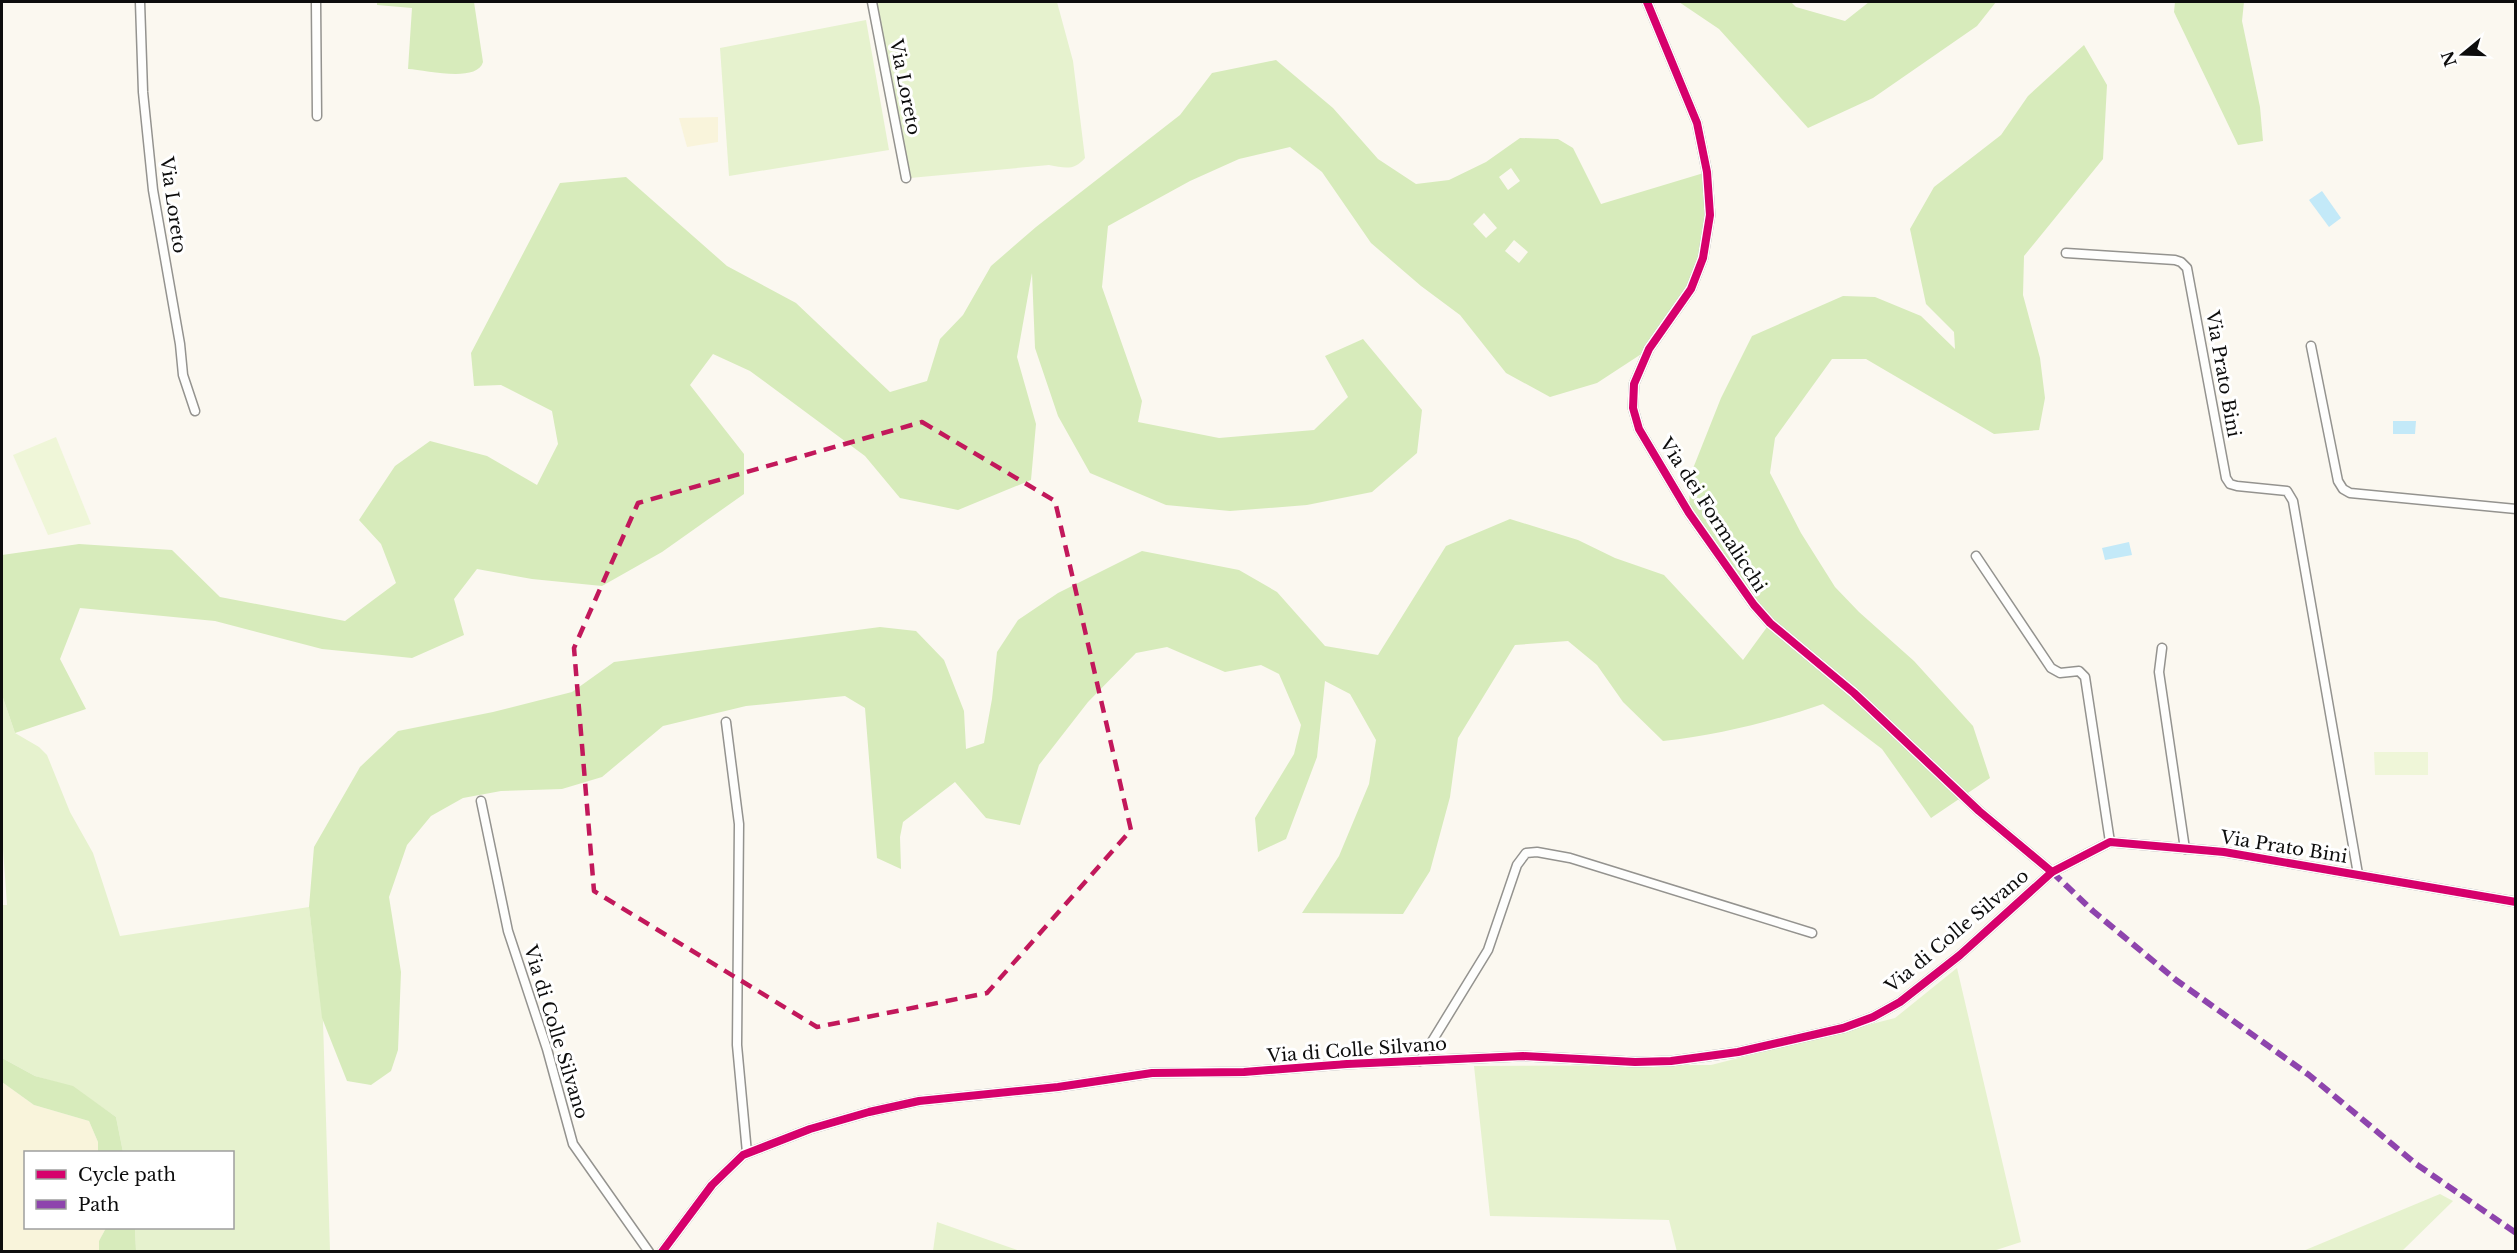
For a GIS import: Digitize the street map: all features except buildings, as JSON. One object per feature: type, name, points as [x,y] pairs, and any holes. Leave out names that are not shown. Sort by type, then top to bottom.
[{"type":"street","name":"Via Loreto","points":[[140,2],[143,92],[153,190],[180,344],[183,375],[195,411]]},
{"type":"street","points":[[316,2],[317,116]]},
{"type":"street","name":"Via Loreto","points":[[872,2],[906,178]]},
{"type":"street","name":"Via dei Formalicchi","points":[[1647,2],[1697,123],[1707,172],[1710,215],[1703,258],[1693,283],[1649,349],[1634,384],[1633,408],[1640,429],[1689,513],[1754,605],[1770,623],[1854,693],[1979,811],[2052,872]]},
{"type":"street","name":"Via Prato Bini","points":[[2066,253],[2175,260],[2186,266],[2226,478],[2237,486],[2287,491],[2294,501],[2358,874]]},
{"type":"street","points":[[2312,346],[2338,481],[2346,492],[2516,509]]},
{"type":"street","points":[[1976,555],[2051,668],[2060,673],[2077,670],[2085,677],[2110,842],[2052,872]]},
{"type":"street","points":[[2162,648],[2159,672],[2185,849]]},
{"type":"street","points":[[726,722],[739,824],[737,1045],[747,1153]]},
{"type":"street","name":"Via di Colle Silvano","points":[[481,801],[508,931],[547,1049],[573,1144],[648,1251]]},
{"type":"street","name":"Via Prato Bini","points":[[2110,842],[2224,852],[2516,902]]},
{"type":"street","points":[[1420,1061],[1488,950],[1517,865],[1526,853],[1537,852],[1570,858],[1812,933]]},
{"type":"street","name":"Via di Colle Silvano","points":[[662,1251],[712,1185],[735,1161],[747,1153],[837,1120],[926,1100],[1058,1087],[1152,1073],[1244,1072],[1540,1056],[1635,1062],[1680,1060],[1738,1052],[1843,1028],[1873,1017],[1919,988],[1960,955],[2052,872]]},
{"type":"highlighted area","points":[[922,422],[1055,501],[1131,830],[987,993],[817,1027],[594,891],[574,648],[638,503]]},
{"type":"shaded area","points":[[718,117],[718,142],[687,147],[679,118]]},
{"type":"shaded area","points":[[2,1082],[34,1105],[89,1121],[98,1142],[98,1151],[24,1151],[24,1229],[105,1229],[99,1241],[99,1251],[2,1251]]},
{"type":"green space","points":[[377,2],[474,2],[483,62],[479,68],[461,74],[408,69],[412,8],[377,5]]},
{"type":"green space","points":[[876,2],[1057,2],[1073,61],[1085,158],[1069,168],[1049,165],[910,178]]},
{"type":"green space","points":[[1679,2],[1791,2],[1796,7],[1845,21],[1869,2],[1996,2],[1977,26],[1873,98],[1808,128],[1719,29]]},
{"type":"green space","points":[[2175,2],[2244,2],[2242,21],[2260,107],[2263,141],[2238,145],[2174,12]]},
{"type":"green space","points":[[866,20],[889,150],[729,176],[720,48]]},
{"type":"green space","points":[[2084,45],[2107,85],[2103,159],[2024,256],[2023,295],[2040,358],[2045,398],[2039,430],[1994,434],[1866,359],[1832,359],[1775,438],[1770,473],[1801,533],[1835,587],[1859,612],[1914,661],[1973,726],[1990,778],[1931,818],[1882,749],[1823,704],[1744,727],[1663,741],[1623,702],[1597,665],[1568,641],[1515,645],[1458,738],[1450,797],[1430,871],[1403,914],[1302,913],[1339,856],[1369,784],[1376,740],[1350,694],[1325,681],[1317,757],[1286,839],[1258,852],[1255,818],[1294,754],[1301,725],[1279,674],[1261,665],[1225,672],[1167,647],[1136,653],[1088,702],[1039,765],[1020,825],[986,818],[955,782],[903,822],[900,837],[901,869],[877,858],[865,708],[845,696],[746,706],[663,726],[602,777],[562,789],[501,791],[463,798],[431,816],[407,845],[389,897],[401,972],[398,1050],[391,1071],[371,1085],[347,1081],[322,1018],[309,907],[314,847],[360,767],[398,731],[493,712],[572,692],[614,662],[880,627],[916,631],[944,660],[964,711],[966,749],[984,743],[997,652],[1018,620],[1058,593],[1142,551],[1239,570],[1277,592],[1325,646],[1378,655],[1446,546],[1510,519],[1578,540],[1615,558],[1664,575],[1743,660],[1770,623],[1689,513],[1690,476],[1721,398],[1752,336],[1843,296],[1875,297],[1921,316],[1955,349],[1954,332],[1926,304],[1910,229],[1934,187],[2001,135],[2028,96]]},
{"type":"green space","points":[[1276,60],[1333,108],[1378,159],[1416,184],[1449,180],[1486,162],[1520,138],[1558,139],[1573,148],[1601,204],[1707,172],[1709,199],[1696,277],[1649,349],[1597,383],[1550,397],[1506,373],[1460,315],[1421,286],[1371,243],[1322,172],[1290,147],[1239,159],[1190,181],[1108,226],[1102,287],[1142,401],[1138,422],[1219,438],[1314,430],[1348,397],[1325,356],[1363,339],[1422,410],[1417,453],[1372,492],[1307,505],[1230,511],[1166,505],[1090,473],[1058,416],[1035,348],[1032,273],[1017,357],[1036,424],[1031,480],[958,510],[900,498],[865,456],[750,371],[713,354],[690,385],[744,454],[744,494],[662,552],[602,586],[532,579],[477,569],[454,599],[464,635],[412,658],[322,649],[215,621],[80,608],[60,659],[86,709],[15,733],[2,695],[2,555],[79,544],[172,550],[220,597],[345,621],[396,583],[381,544],[359,520],[395,466],[430,441],[487,456],[537,485],[558,444],[552,411],[501,385],[474,386],[471,353],[560,183],[626,177],[727,266],[796,303],[890,392],[927,381],[940,339],[963,315],[991,266],[1036,227],[1180,115],[1212,73]],"holes":[[[1511,168],[1520,181],[1508,190],[1499,177]],[[1484,213],[1497,228],[1486,238],[1473,224]],[[1514,240],[1528,252],[1519,263],[1505,251]]]},
{"type":"green space","points":[[56,437],[91,524],[48,535],[13,455]]},
{"type":"green space","points":[[2,695],[15,733],[39,747],[47,755],[70,812],[93,853],[120,936],[309,907],[323,1021],[330,1251],[136,1251],[135,1229],[234,1229],[234,1151],[123,1151],[116,1117],[73,1087],[35,1076],[2,1058],[2,905],[7,905],[2,835]]},
{"type":"green space","points":[[2374,752],[2428,752],[2428,775],[2375,775]]},
{"type":"green space","points":[[1957,968],[2021,1242],[1990,1252],[1677,1252],[1669,1220],[1490,1216],[1474,1066],[1711,1065],[1895,1018]]},
{"type":"green space","points":[[2,1058],[35,1076],[73,1086],[116,1117],[123,1151],[98,1151],[98,1142],[89,1121],[34,1105],[2,1082]]},
{"type":"green space","points":[[2440,1194],[2453,1201],[2402,1251],[2303,1251]]},
{"type":"green space","points":[[937,1222],[1020,1251],[933,1251]]},
{"type":"green space","points":[[105,1229],[135,1229],[136,1251],[99,1251],[99,1241]]},
{"type":"water","points":[[2322,191],[2341,218],[2329,227],[2309,200]]},
{"type":"water","points":[[2393,421],[2416,421],[2415,434],[2393,434]]},
{"type":"water","points":[[2129,542],[2132,555],[2105,560],[2102,548]]},
{"type":"marked path","points":[[2052,872],[2093,911],[2176,980],[2309,1075],[2416,1164],[2516,1233]]},
{"type":"cycle path","points":[[1647,2],[1697,123],[1707,172],[1710,215],[1703,258],[1691,289],[1649,349],[1634,384],[1633,408],[1639,429],[1689,513],[1754,605],[1770,623],[1854,693],[1979,811],[2052,872]]},
{"type":"cycle path","points":[[662,1252],[712,1185],[743,1155],[810,1129],[919,1101],[1058,1087],[1152,1073],[1244,1072],[1347,1064],[1523,1056],[1635,1062],[1671,1061],[1738,1052],[1843,1028],[1873,1017],[1900,1002],[1960,955],[2052,872],[2110,842],[2224,852],[2516,902]]}]
